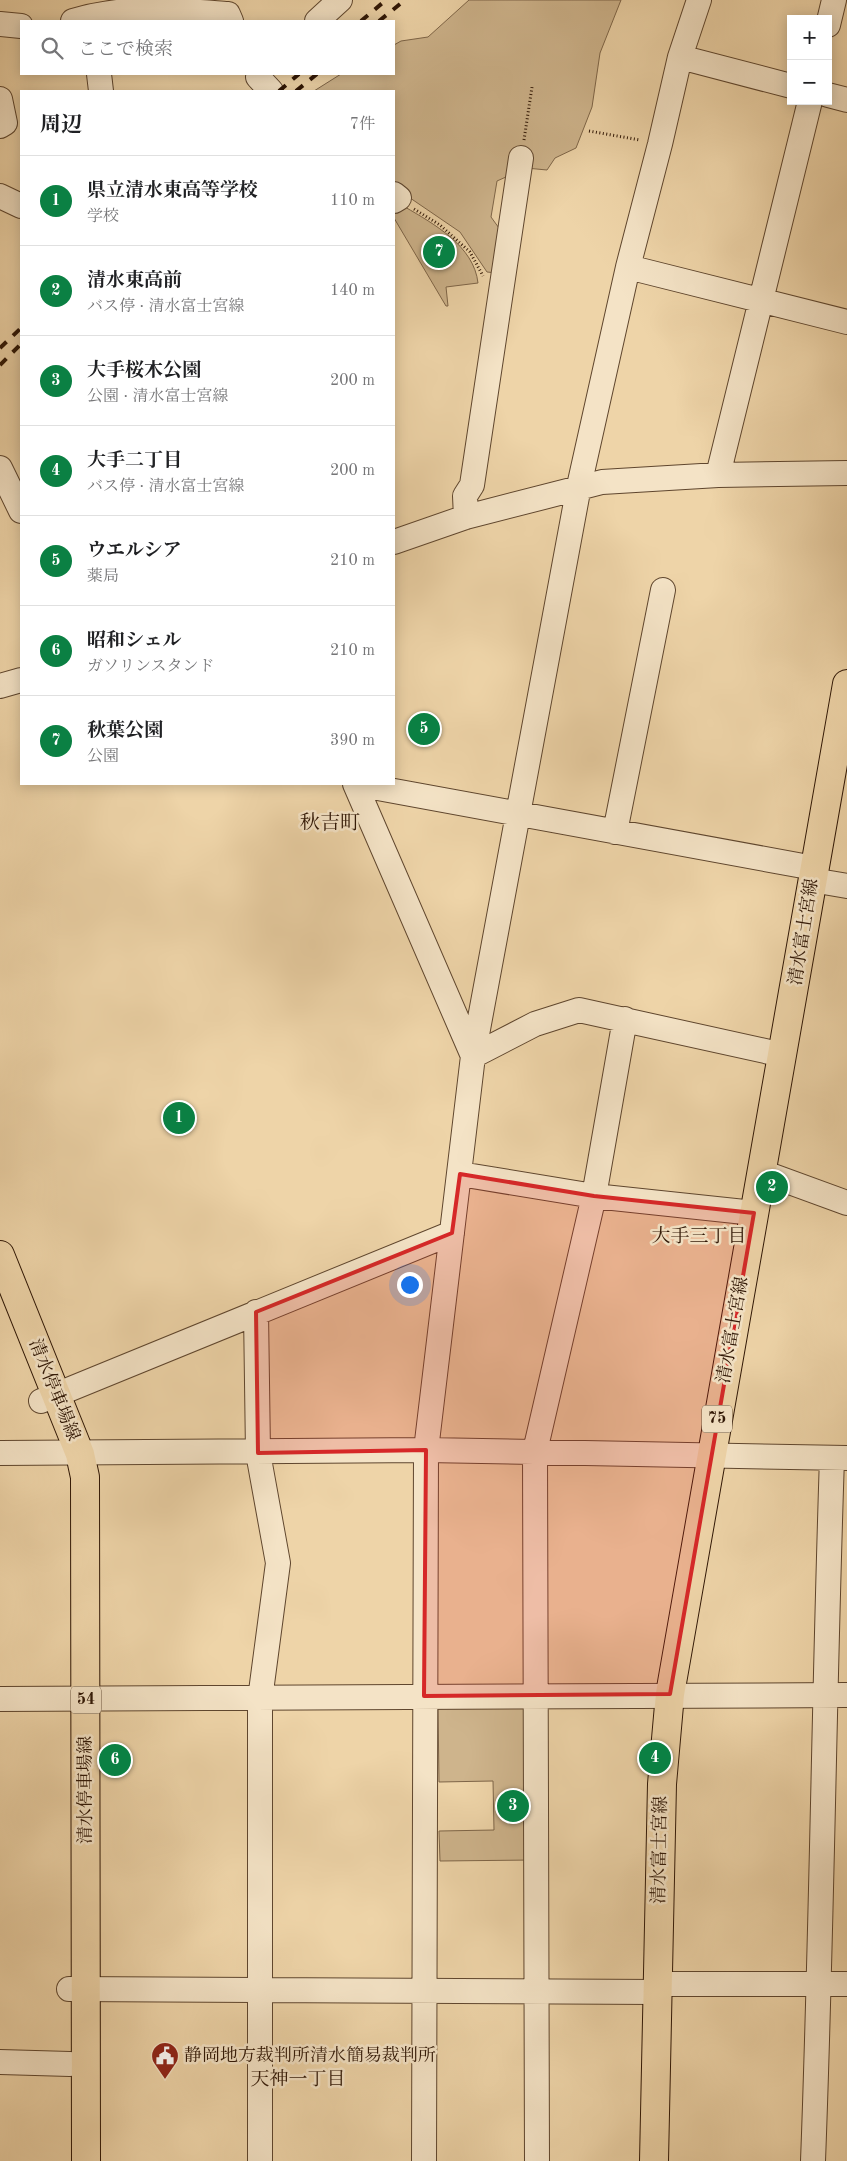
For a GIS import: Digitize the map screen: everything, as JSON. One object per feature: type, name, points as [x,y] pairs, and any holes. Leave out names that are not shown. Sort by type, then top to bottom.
[{"type":"main road","name":"清水富士宮線","points":[[654,2161],[662,1784],[670,1694],[710,1454],[783,1055],[847,684]]},
{"type":"main road","name":"清水停車場線","points":[[0,1255],[48,1397],[70,1454],[68,1478],[78,1699],[77,1990],[86,2161]]},
{"type":"main road","name":"清水停車場線","points":[[0,1305],[48,1397]]},
{"type":"main road","name":"清水停車場線","points":[[70,2161],[70,2064],[77,1990]]},
{"type":"street","points":[[318,20],[340,0]]},
{"type":"street","points":[[424,2161],[426,1450],[473,1056],[579,486],[628,267],[680,57],[698,0]]},
{"type":"street","points":[[830,15],[834,0]]},
{"type":"street","points":[[85,15],[147,9],[228,14],[231,20]]},
{"type":"street","points":[[0,24],[20,26]]},
{"type":"street","points":[[680,57],[787,85]]},
{"type":"street","points":[[99,75],[101,90]]},
{"type":"street","points":[[832,96],[847,100]]},
{"type":"street","points":[[0,99],[5,123],[0,126]]},
{"type":"street","points":[[718,475],[763,300],[809,105]]},
{"type":"street","points":[[466,517],[465,496],[472,485],[521,158]]},
{"type":"street","points":[[0,196],[20,206]]},
{"type":"street","points":[[628,267],[847,322]]},
{"type":"street","points":[[0,468],[20,508]]},
{"type":"street","points":[[395,542],[466,517],[579,486],[602,482],[718,475],[847,473]]},
{"type":"street","points":[[615,832],[663,590]]},
{"type":"street","points":[[0,686],[20,680]]},
{"type":"street","points":[[356,785],[473,1056]]},
{"type":"street","points":[[361,785],[615,832],[813,874],[847,886]]},
{"type":"street","points":[[473,1056],[536,1024],[579,1010],[783,1055]]},
{"type":"street","points":[[537,2161],[535,1452],[594,1196],[625,1019]]},
{"type":"street","points":[[762,1172],[847,1203]]},
{"type":"street","points":[[460,1174],[594,1196],[754,1213]]},
{"type":"street","points":[[48,1397],[452,1233]]},
{"type":"street","points":[[256,1312],[258,1453],[278,1563],[260,1699],[260,2161]]},
{"type":"street","points":[[0,1453],[258,1453],[426,1450],[840,1458],[836,1695],[820,1984],[813,2161]]},
{"type":"street","points":[[0,1699],[260,1699],[670,1694],[836,1695]]},
{"type":"street","points":[[77,1990],[424,1992],[847,1984]]},
{"type":"street","points":[[0,2062],[70,2064]]},
{"type":"path","points":[[521,158],[532,87]]},
{"type":"path","points":[[589,131],[625,137]]},
{"type":"path","points":[[396,198],[440,225],[470,252],[486,282],[501,285]]},
{"type":"highlighted area","points":[[460,1174],[594,1196],[754,1213],[670,1694],[424,1696],[426,1450],[258,1453],[256,1312],[452,1233]]},
{"type":"shaded area","points":[[469,0],[621,0],[600,53],[592,107],[576,148],[555,158],[547,170],[526,168],[497,181],[491,217],[504,235],[497,273],[487,272],[460,232],[395,188],[395,90],[316,90],[339,75],[395,75],[395,44],[401,41],[428,37]]},
{"type":"shaded area","points":[[405,207],[451,238],[469,258],[475,270],[478,283],[446,287],[448,306],[446,306],[395,220],[395,209]]},
{"type":"shaded area","points":[[438,1708],[531,1708],[534,1860],[440,1861],[439,1831],[494,1830],[493,1781],[439,1782]]},
{"type":"railway","points":[[362,20],[386,0]]},
{"type":"railway","points":[[380,20],[405,0]]},
{"type":"railway","points":[[280,90],[298,75]]},
{"type":"railway","points":[[297,90],[316,75]]},
{"type":"railway","points":[[0,348],[20,329]]},
{"type":"railway","points":[[0,365],[20,345]]},
{"type":"place","name":"秋葉公園","points":[[439,252]]},
{"type":"place","name":"ウエルシア","points":[[424,729]]},
{"type":"place","name":"県立清水東高等学校","points":[[179,1118]]},
{"type":"place","name":"清水東高前","points":[[772,1187]]},
{"type":"place","name":"大手二丁目","points":[[655,1758]]},
{"type":"place","name":"昭和シェル","points":[[115,1760]]},
{"type":"place","name":"大手桜木公園","points":[[513,1806]]},
{"type":"place","name":"静岡地方裁判所清水簡易裁判所","points":[[165,2080]]},
{"type":"district","name":"秋吉町","points":[[330,824]]},
{"type":"district","name":"大手三丁目","points":[[699,1237]]},
{"type":"district","name":"天神一丁目","points":[[298,2080]]}]
